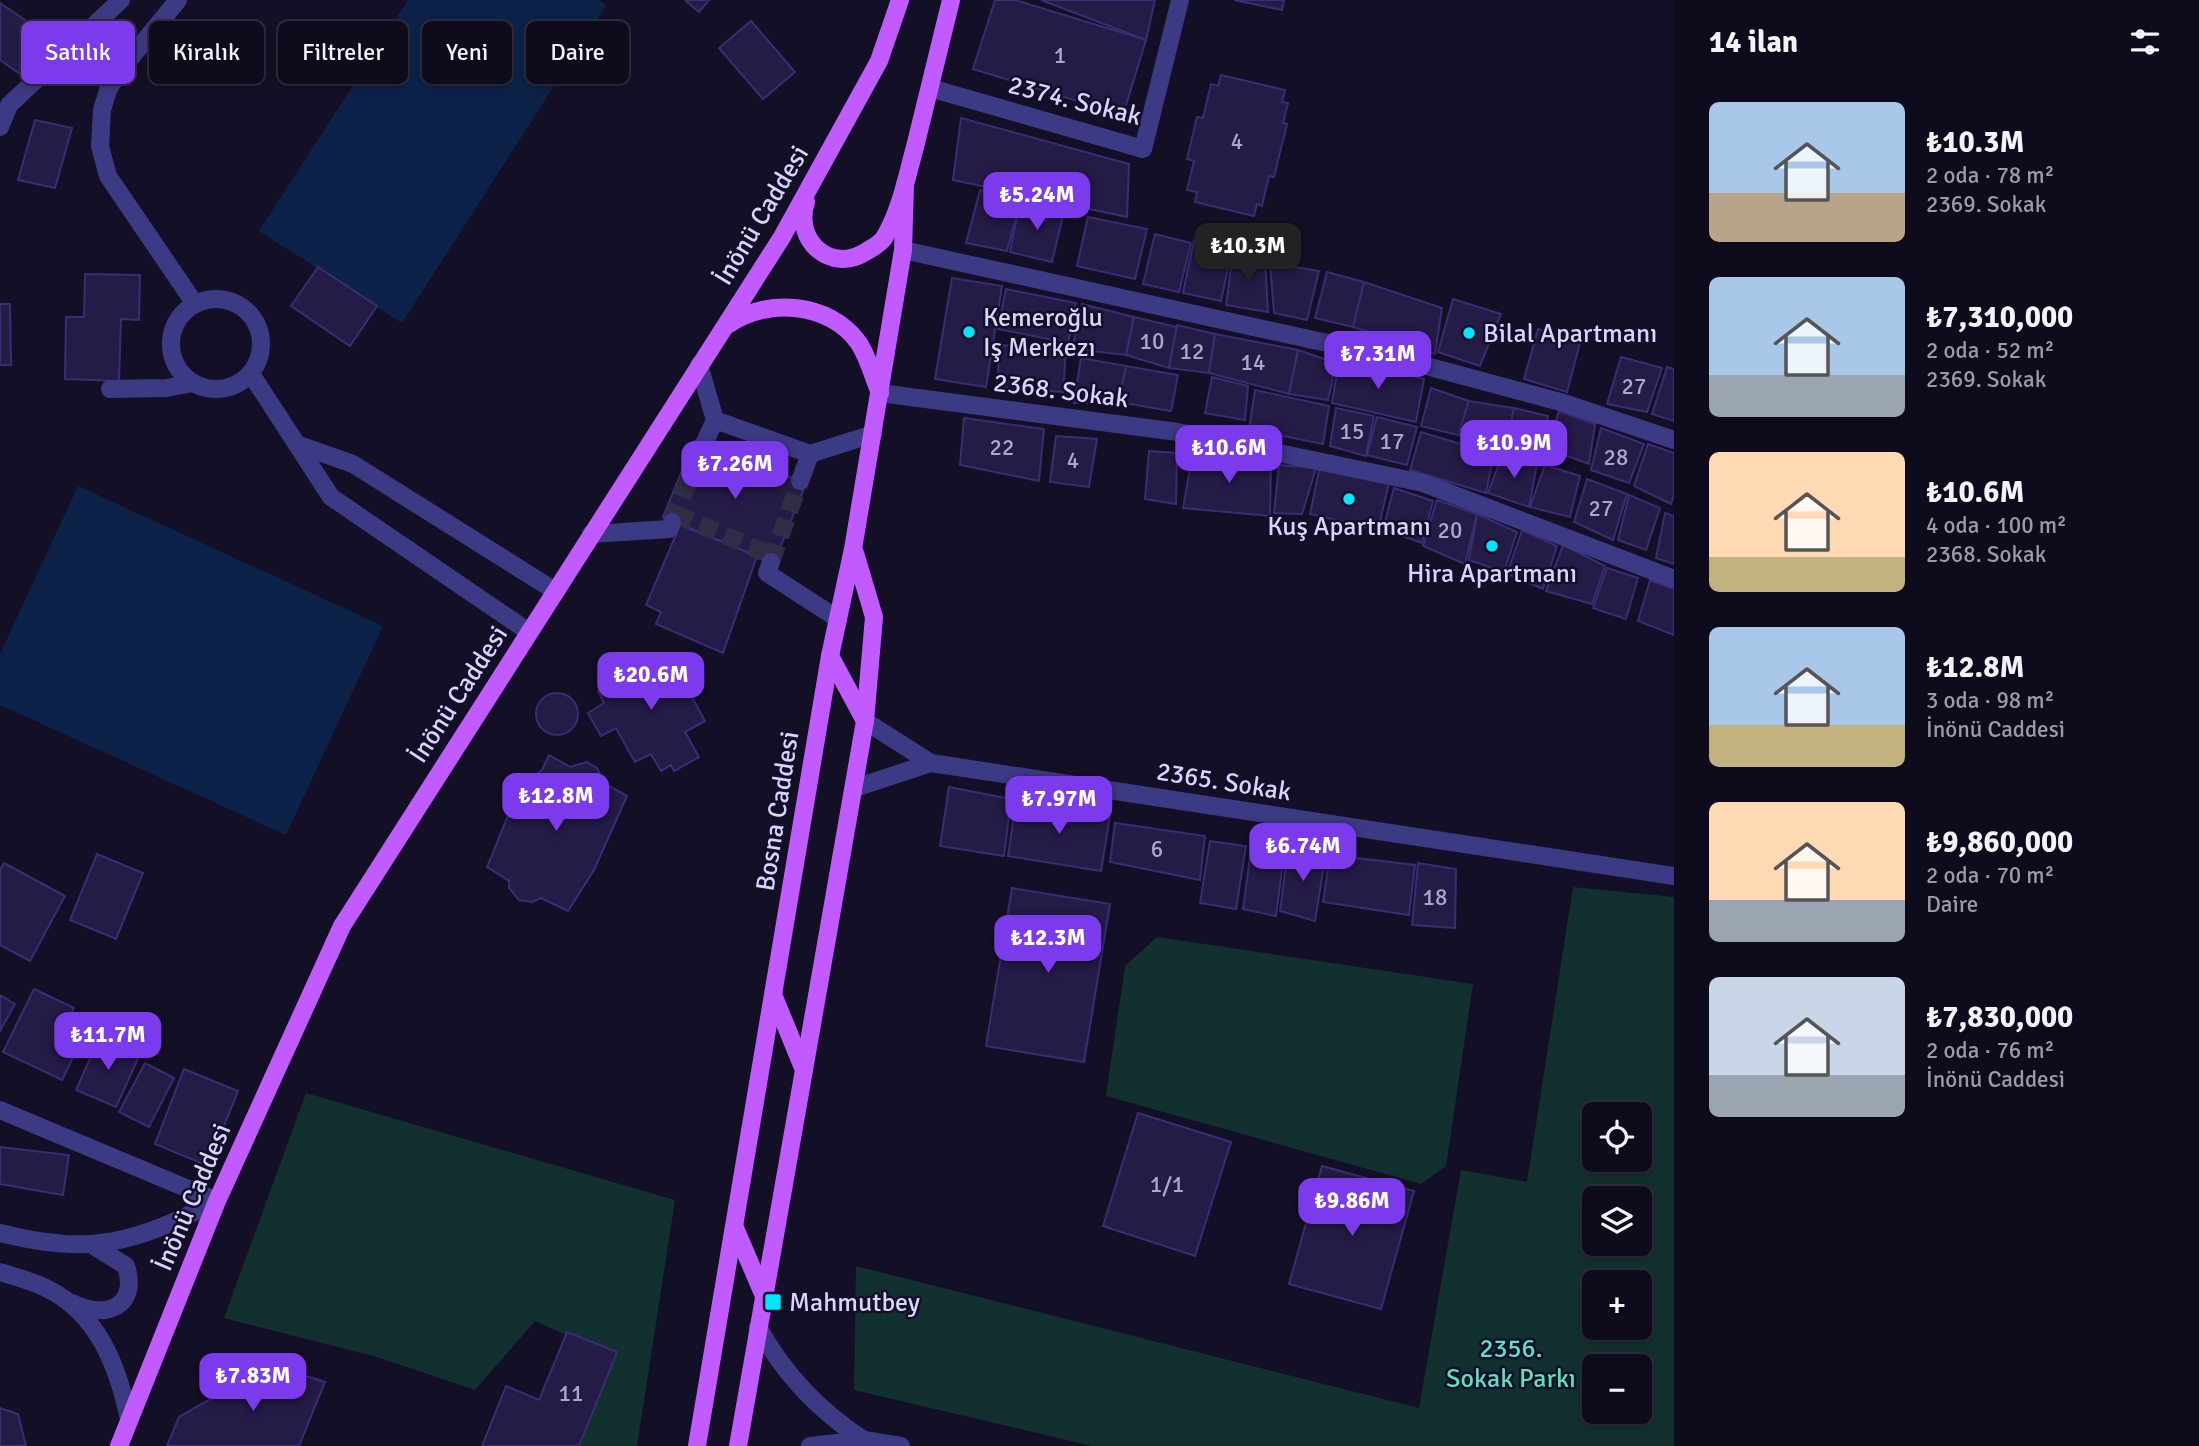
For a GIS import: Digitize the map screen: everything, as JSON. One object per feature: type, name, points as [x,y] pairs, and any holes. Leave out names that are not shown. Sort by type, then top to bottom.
[{"type":"main road","name":"İnönü Caddesi","points":[[119,1446],[217,1201],[342,926],[782,237],[879,61],[900,0]]},
{"type":"main road","points":[[813,182],[801,216],[814,250],[842,260],[859,256],[883,241],[905,185],[951,0]]},
{"type":"main road","name":"Bosna Caddesi","points":[[697,1446],[775,997],[830,656],[853,549],[880,393],[903,250],[905,185]]},
{"type":"main road","points":[[722,329],[746,313],[775,306],[800,308],[822,316],[842,327],[859,343],[880,393]]},
{"type":"main road","points":[[738,1446],[865,721],[874,617],[853,549]]},
{"type":"main road","points":[[830,656],[865,721]]},
{"type":"main road","points":[[775,997],[804,1070]]},
{"type":"main road","points":[[734,1227],[764,1296]]},
{"type":"street","points":[[178,0],[119,72],[108,90],[102,110],[100,146],[108,176],[195,304]]},
{"type":"street","name":"2374. Sokak","points":[[930,88],[1143,149],[1180,0]]},
{"type":"street","points":[[0,127],[4,102],[116,2]]},
{"type":"street","points":[[903,250],[1400,359],[1564,403],[1674,440]]},
{"type":"street","points":[[209,299],[226,299],[240,305],[252,316],[260,330],[262,345],[259,360],[251,374],[238,384],[223,389],[208,389],[193,383],[181,372],[173,359],[171,343],[174,327],[182,314],[195,304],[209,299]]},
{"type":"street","points":[[699,365],[715,420],[704,444]]},
{"type":"street","points":[[251,374],[331,497],[529,632]]},
{"type":"street","points":[[110,389],[166,388],[193,383]]},
{"type":"street","name":"2368. Sokak","points":[[880,393],[1178,432],[1423,483],[1674,579]]},
{"type":"street","points":[[715,420],[810,454],[873,434]]},
{"type":"street","points":[[299,445],[353,464],[555,591]]},
{"type":"street","points":[[800,481],[810,454]]},
{"type":"street","points":[[591,534],[669,529],[672,522]]},
{"type":"street","points":[[771,562],[767,573],[838,619]]},
{"type":"street","name":"2365. Sokak","points":[[865,721],[931,763],[1674,876]]},
{"type":"street","name":"2365. Sokak","points":[[855,788],[931,763]]},
{"type":"street","points":[[0,1110],[217,1201]]},
{"type":"street","points":[[0,1233],[43,1244],[94,1246],[162,1229],[217,1201]]},
{"type":"street","points":[[0,1272],[46,1288],[62,1298],[97,1312],[113,1309],[122,1301],[130,1280],[126,1266],[94,1246]]},
{"type":"street","points":[[62,1298],[108,1349],[120,1375],[129,1419]]},
{"type":"street","points":[[758,1327],[800,1387],[824,1412],[864,1440]]},
{"type":"street","points":[[810,1446],[864,1440],[901,1446]]},
{"type":"green space","name":"2356. Sokak Parkı","points":[[1573,887],[1674,897],[1674,1446],[1092,1446],[854,1390],[856,1266],[1419,1408],[1461,1170],[1527,1182]]},
{"type":"green space","points":[[1157,937],[1473,984],[1446,1166],[1421,1184],[1106,1096],[1125,966]]},
{"type":"green space","points":[[306,1093],[675,1200],[637,1446],[580,1446],[613,1356],[535,1321],[475,1390],[377,1357],[224,1318]]},
{"type":"water","points":[[408,0],[598,0],[606,5],[596,21],[526,21],[526,84],[555,84],[402,323],[259,231],[354,84],[408,84],[408,21],[394,21]]},
{"type":"water","points":[[78,486],[383,626],[286,835],[0,705],[0,654]]},
{"type":"building","points":[[685,0],[709,0],[699,12]]},
{"type":"building","points":[[995,0],[1015,0],[1146,40],[1123,115],[973,69]]},
{"type":"building","points":[[1041,0],[1155,0],[1146,40]]},
{"type":"building","points":[[1234,0],[1284,0],[1282,10]]},
{"type":"building","points":[[0,3],[26,21],[21,21],[21,75],[0,60]]},
{"type":"building","points":[[751,21],[795,72],[763,99],[719,48]]},
{"type":"building","points":[[1221,75],[1285,90],[1282,102],[1288,103],[1283,123],[1287,124],[1274,177],[1269,176],[1262,206],[1257,204],[1254,216],[1195,202],[1197,192],[1187,190],[1194,161],[1187,159],[1197,117],[1203,118],[1211,84],[1218,86]]},
{"type":"building","points":[[961,118],[1129,164],[1127,217],[953,180]]},
{"type":"building","points":[[35,120],[72,128],[55,188],[18,180]]},
{"type":"building","points":[[980,190],[1020,202],[1007,251],[966,243]]},
{"type":"building","points":[[1020,202],[1064,212],[1052,262],[1010,252]]},
{"type":"building","points":[[1088,217],[1147,229],[1135,279],[1077,266]]},
{"type":"building","points":[[1155,234],[1191,243],[1179,292],[1143,284]]},
{"type":"building","points":[[1194,240],[1232,249],[1221,301],[1183,293]]},
{"type":"building","points":[[1233,253],[1265,259],[1268,312],[1226,305]]},
{"type":"building","points":[[1270,263],[1319,271],[1307,320],[1274,313]]},
{"type":"building","points":[[318,267],[377,306],[350,346],[291,306]]},
{"type":"building","points":[[1327,272],[1364,282],[1353,327],[1315,318]]},
{"type":"building","points":[[85,274],[140,275],[139,320],[121,319],[119,381],[65,379],[66,317],[84,317]]},
{"type":"building","name":"Kemeroğlu Iş Merkezı","points":[[952,278],[1002,286],[986,387],[935,379]]},
{"type":"building","points":[[1364,282],[1442,308],[1435,354],[1353,327]]},
{"type":"building","points":[[1006,289],[1076,303],[1068,343],[998,329]]},
{"type":"building","name":"Bilal Apartmanı","points":[[1453,299],[1501,314],[1480,366],[1438,352]]},
{"type":"building","points":[[0,304],[10,304],[11,365],[0,365]]},
{"type":"building","points":[[1082,304],[1134,317],[1126,355],[1072,349]]},
{"type":"building","points":[[1134,317],[1177,327],[1169,368],[1126,355]]},
{"type":"building","points":[[1177,325],[1215,334],[1209,373],[1169,368]]},
{"type":"building","points":[[1538,329],[1580,343],[1567,392],[1524,379]]},
{"type":"building","points":[[1215,334],[1298,350],[1289,394],[1209,373]]},
{"type":"building","points":[[1000,345],[1066,349],[1063,392],[997,388]]},
{"type":"building","points":[[1298,350],[1336,363],[1328,400],[1289,394]]},
{"type":"building","points":[[1621,357],[1662,368],[1647,412],[1607,404]]},
{"type":"building","points":[[1081,358],[1126,366],[1119,402],[1074,403]]},
{"type":"building","points":[[1339,359],[1424,379],[1416,422],[1332,403]]},
{"type":"building","points":[[1126,366],[1178,375],[1171,411],[1119,402]]},
{"type":"building","points":[[1667,367],[1674,369],[1674,421],[1652,414]]},
{"type":"building","points":[[1212,377],[1248,386],[1245,420],[1205,413]]},
{"type":"building","points":[[1431,388],[1469,401],[1458,435],[1421,426]]},
{"type":"building","points":[[1255,390],[1329,406],[1323,444],[1249,429]]},
{"type":"building","points":[[1469,401],[1514,408],[1506,446],[1458,435]]},
{"type":"building","points":[[1336,408],[1374,416],[1366,456],[1330,446]]},
{"type":"building","points":[[1514,408],[1548,416],[1541,453],[1506,446]]},
{"type":"building","points":[[1559,411],[1595,424],[1589,464],[1547,449]]},
{"type":"building","points":[[1377,417],[1417,427],[1407,465],[1367,455]]},
{"type":"building","points":[[964,418],[1044,429],[1039,481],[960,465]]},
{"type":"building","points":[[1601,428],[1644,444],[1629,483],[1591,470]]},
{"type":"building","points":[[1421,432],[1494,454],[1486,493],[1410,470]]},
{"type":"building","points":[[1056,436],[1097,439],[1089,487],[1050,482]]},
{"type":"building","points":[[694,441],[806,483],[774,563],[663,517]]},
{"type":"building","points":[[1648,444],[1674,453],[1674,495],[1671,504],[1634,486]]},
{"type":"building","points":[[1149,451],[1177,453],[1176,504],[1145,499]]},
{"type":"building","points":[[1193,452],[1271,463],[1270,516],[1183,508]]},
{"type":"building","points":[[1503,453],[1537,464],[1529,507],[1488,493]]},
{"type":"building","points":[[1279,465],[1316,468],[1302,514],[1274,513]]},
{"type":"building","points":[[1545,465],[1580,476],[1570,517],[1530,507]]},
{"type":"building","name":"Kuş Apartmanı","points":[[1320,466],[1389,483],[1378,530],[1310,514]]},
{"type":"building","points":[[1587,479],[1627,494],[1613,540],[1574,522]]},
{"type":"building","points":[[1394,488],[1433,501],[1422,543],[1383,529]]},
{"type":"building","points":[[1629,495],[1660,508],[1646,550],[1618,540]]},
{"type":"building","points":[[1437,500],[1477,514],[1465,564],[1423,546]]},
{"type":"building","points":[[1665,513],[1674,516],[1674,564],[1656,558]]},
{"type":"building","name":"Hira Apartmanı","points":[[1477,514],[1517,532],[1504,572],[1469,560]]},
{"type":"building","points":[[680,525],[757,556],[723,653],[656,624],[661,612],[646,605]]},
{"type":"building","points":[[1522,530],[1557,546],[1543,589],[1507,574]]},
{"type":"building","points":[[1563,545],[1605,566],[1592,604],[1546,591]]},
{"type":"building","points":[[1607,568],[1638,578],[1626,619],[1593,608]]},
{"type":"building","points":[[1650,580],[1674,589],[1674,635],[1638,621]]},
{"type":"building","points":[[668,653],[705,721],[685,732],[699,757],[674,771],[671,765],[661,771],[651,754],[635,762],[616,728],[601,736],[588,713],[604,703],[598,691],[622,678],[617,668],[640,656],[645,665]]},
{"type":"building","points":[[557,693],[572,699],[578,714],[572,729],[557,735],[542,729],[536,714],[542,699]]},
{"type":"building","points":[[549,755],[570,767],[587,762],[597,768],[604,783],[627,796],[594,870],[568,911],[541,898],[532,902],[519,900],[509,888],[509,881],[487,867],[516,796],[529,780],[542,770]]},
{"type":"building","points":[[949,787],[1011,799],[1004,856],[940,846]]},
{"type":"building","points":[[1016,801],[1110,816],[1101,871],[1008,856]]},
{"type":"building","points":[[1115,823],[1205,836],[1200,880],[1110,862]]},
{"type":"building","points":[[1210,841],[1246,846],[1236,909],[1200,903]]},
{"type":"building","points":[[1252,842],[1285,846],[1276,916],[1243,909]]},
{"type":"building","points":[[1288,848],[1326,853],[1315,921],[1280,911]]},
{"type":"building","points":[[97,854],[143,873],[116,939],[70,920]]},
{"type":"building","points":[[1330,855],[1415,865],[1409,915],[1323,902]]},
{"type":"building","points":[[4,863],[65,896],[30,961],[0,945],[0,870]]},
{"type":"building","points":[[1418,863],[1456,869],[1455,928],[1412,925]]},
{"type":"building","points":[[1012,888],[1110,904],[1084,1062],[986,1046]]},
{"type":"building","points":[[34,989],[74,1008],[69,1018],[88,1027],[62,1080],[3,1052]]},
{"type":"building","points":[[0,995],[15,1004],[0,1031]]},
{"type":"building","points":[[100,1036],[140,1054],[116,1107],[76,1090]]},
{"type":"building","points":[[145,1063],[174,1078],[149,1127],[119,1112]]},
{"type":"building","points":[[184,1069],[238,1091],[208,1166],[155,1144]]},
{"type":"building","points":[[1138,1113],[1231,1142],[1195,1256],[1103,1226]]},
{"type":"building","points":[[0,1147],[69,1155],[63,1195],[0,1184]]},
{"type":"building","points":[[1322,1166],[1414,1191],[1381,1309],[1289,1284]]},
{"type":"building","points":[[567,1332],[617,1352],[579,1446],[482,1446],[506,1386],[539,1400]]},
{"type":"building","points":[[270,1365],[325,1382],[299,1446],[167,1446],[179,1417]]},
{"type":"building","points":[[0,1408],[18,1414],[26,1446],[0,1446]]},
{"type":"tunnel","points":[[672,522],[704,444]]},
{"type":"tunnel","points":[[771,562],[800,481]]},
{"type":"tunnel","points":[[675,514],[773,556]]},
{"type":"place","name":"Kemeroğlu Iş Merkezı","points":[[969,332]]},
{"type":"place","name":"Bilal Apartmanı","points":[[1469,333]]},
{"type":"place","name":"Kuş Apartmanı","points":[[1349,499]]},
{"type":"place","name":"Hira Apartmanı","points":[[1492,546]]},
{"type":"place","name":"Mahmutbey","points":[[773,1302]]}]
